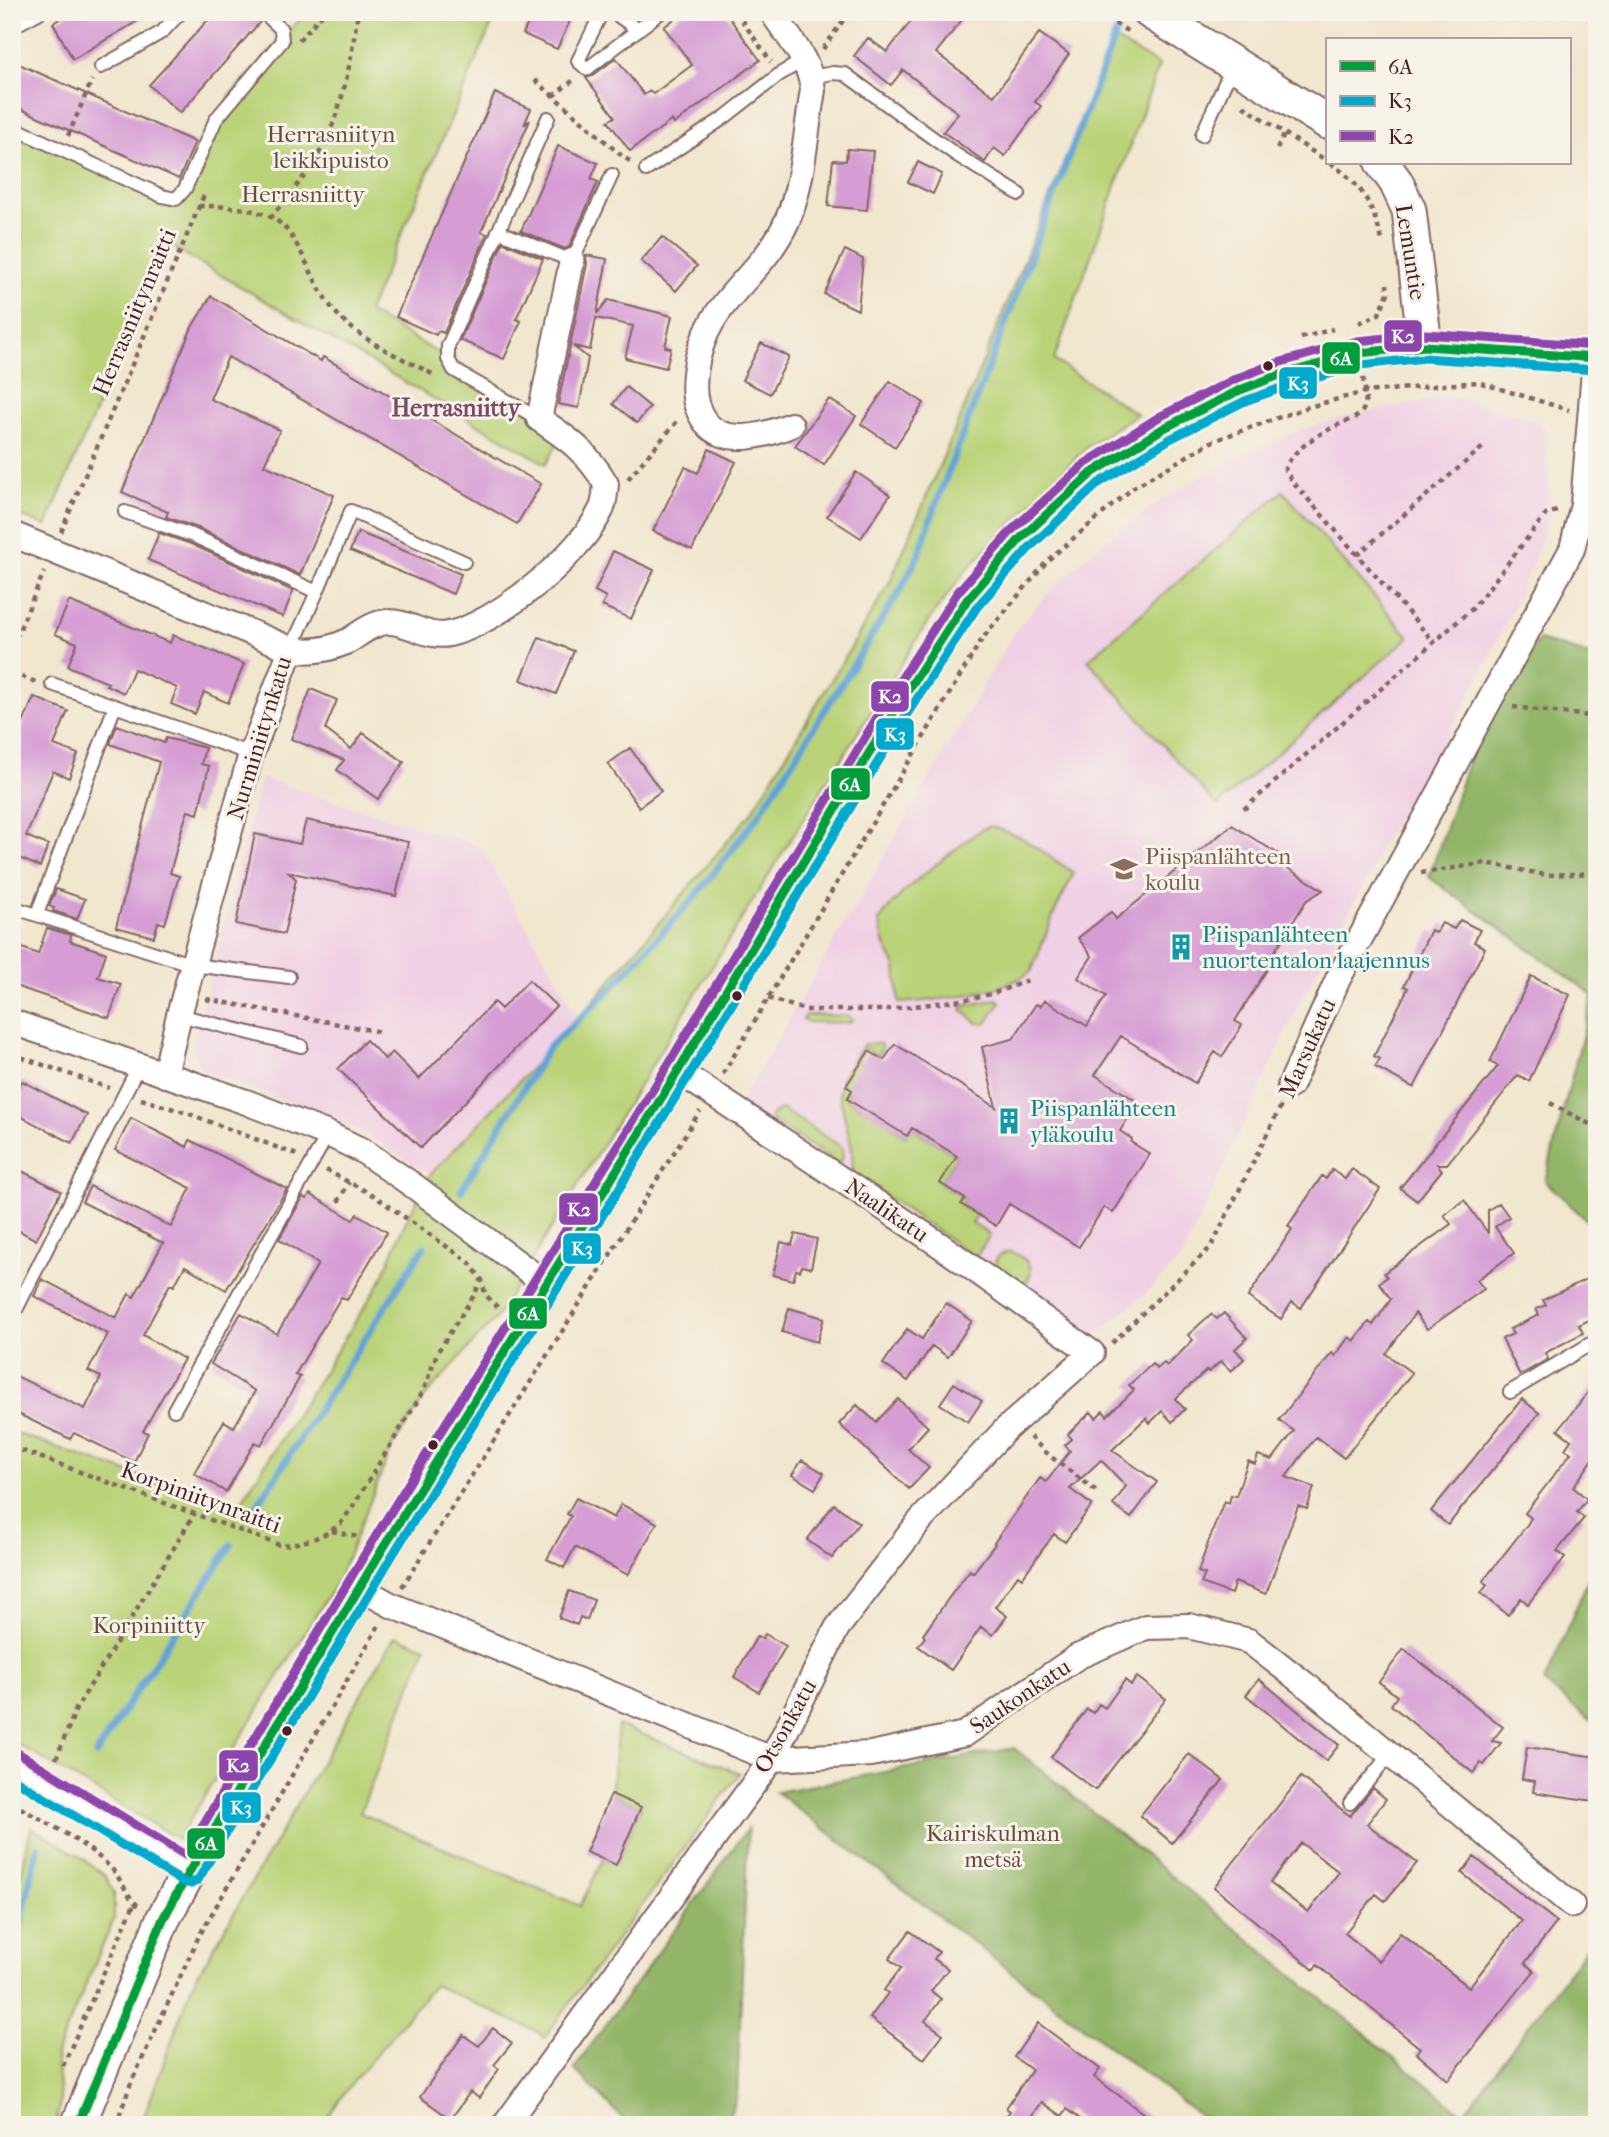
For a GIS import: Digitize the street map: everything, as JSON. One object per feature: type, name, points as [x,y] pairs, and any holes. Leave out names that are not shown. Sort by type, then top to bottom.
[{"type":"street","points":[[772,12],[808,69],[813,90],[801,163],[788,219],[778,240],[715,315],[703,340],[693,388],[697,411],[709,427],[728,435],[772,433],[791,425]]},
{"type":"street","points":[[1150,12],[1326,121]]},
{"type":"street","name":"Lemuntie","points":[[1383,164],[1396,181],[1409,210],[1425,346]]},
{"type":"street","points":[[291,649],[310,652],[328,649],[387,622],[430,634],[447,634],[470,627],[521,596],[549,574],[577,546],[602,509],[606,484],[594,462],[572,441],[539,419],[572,261]]},
{"type":"street","points":[[78,2125],[163,1919],[189,1872],[382,1550],[678,1071],[895,710],[967,600],[1021,538],[1092,473],[1164,428],[1240,390],[1277,376],[1359,353],[1425,346],[1596,358]]},
{"type":"street","name":"Marsukatu","points":[[1290,1086],[1308,1051],[1338,978],[1572,549],[1583,505],[1596,358]]},
{"type":"street","name":"Nurminiitynkatu","points":[[12,534],[291,649],[251,754],[182,1005],[152,1070]]},
{"type":"street","points":[[12,1023],[300,1122],[363,1151],[546,1283]]},
{"type":"street","name":"Naalikatu","points":[[678,1071],[940,1245],[1092,1353]]},
{"type":"street","name":"Otsonkatu","points":[[505,2125],[772,1759],[837,1628],[920,1521],[1014,1422],[1092,1353]]},
{"type":"street","name":"Saukonkatu","points":[[360,1588],[391,1605],[772,1759],[871,1754],[965,1734],[1077,1657],[1146,1628],[1189,1626],[1249,1641],[1572,1905]]},
{"type":"street","points":[[12,1763],[189,1872]]},
{"type":"lane","points":[[12,27],[40,12]]},
{"type":"lane","points":[[102,67],[162,32],[181,12]]},
{"type":"lane","points":[[12,127],[162,196],[176,199],[185,189],[216,119],[282,41],[281,29],[263,12]]},
{"type":"lane","points":[[602,12],[578,61],[587,69],[661,12]]},
{"type":"lane","points":[[613,12],[638,30]]},
{"type":"lane","points":[[1202,135],[1233,64]]},
{"type":"lane","points":[[646,170],[725,117],[780,75],[808,69],[845,74],[955,153],[1019,194]]},
{"type":"lane","points":[[539,419],[454,370],[448,359],[448,346],[548,118]]},
{"type":"lane","points":[[498,231],[572,261],[612,175]]},
{"type":"lane","points":[[291,649],[351,511],[464,562]]},
{"type":"lane","points":[[125,512],[194,536],[317,592]]},
{"type":"lane","points":[[52,684],[251,754]]},
{"type":"lane","points":[[37,914],[115,706]]},
{"type":"lane","points":[[12,907],[193,965],[289,976]]},
{"type":"lane","points":[[182,1005],[301,1046]]},
{"type":"lane","points":[[12,1318],[152,1070]]},
{"type":"lane","points":[[174,1410],[328,1134]]},
{"type":"lane","points":[[1510,1392],[1597,1340]]},
{"type":"lane","points":[[1350,1803],[1390,1755]]},
{"type":"path","points":[[298,41],[324,12]]},
{"type":"path","points":[[270,218],[303,178],[327,138],[346,80],[358,18],[356,12]]},
{"type":"path","points":[[736,12],[780,75]]},
{"type":"path","points":[[808,69],[849,12]]},
{"type":"path","points":[[62,150],[92,81],[102,67]]},
{"type":"path","points":[[553,96],[587,69]]},
{"type":"path","points":[[535,80],[622,156],[646,170]]},
{"type":"path","points":[[1277,149],[1285,133]]},
{"type":"path","points":[[1332,164],[1349,175],[1374,210],[1385,251]]},
{"type":"path","name":"Herrasniitynraitti","points":[[12,647],[204,194]]},
{"type":"path","points":[[199,206],[223,206],[254,212],[285,227],[316,286],[347,324],[365,337],[442,379]]},
{"type":"path","points":[[1386,272],[1388,293],[1379,314],[1355,325],[1366,402],[1362,413],[1328,430],[1297,453],[1285,469],[1292,481],[1434,642]]},
{"type":"path","points":[[602,509],[695,399]]},
{"type":"path","points":[[1357,555],[1483,447]]},
{"type":"path","points":[[1244,809],[1473,608],[1546,514],[1583,505]]},
{"type":"path","points":[[12,673],[33,683],[52,684]]},
{"type":"path","points":[[1488,704],[1597,717]]},
{"type":"path","points":[[1393,877],[1486,863],[1546,875],[1597,873]]},
{"type":"path","points":[[768,998],[805,1010],[882,1010],[992,994],[1031,979]]},
{"type":"path","points":[[182,1005],[381,1032]]},
{"type":"path","points":[[147,1101],[152,1070]]},
{"type":"path","name":"Marsukatu","points":[[1092,1353],[1113,1342],[1211,1247],[1290,1086]]},
{"type":"path","points":[[1550,1103],[1597,1128]]},
{"type":"path","points":[[338,1202],[349,1182]]},
{"type":"path","points":[[332,1531],[353,1506],[424,1392],[437,1353],[482,1280]]},
{"type":"path","points":[[1014,1422],[1050,1456],[1099,1493]]},
{"type":"path","name":"Korpiniitynraitti","points":[[12,1447],[282,1546],[311,1540],[332,1531]]},
{"type":"path","points":[[28,1812],[47,1783],[76,1709],[195,1513]]},
{"type":"path","points":[[332,1531],[361,1538],[414,1569]]},
{"type":"path","points":[[12,1802],[110,1866],[124,1884],[134,1904],[198,1936]]},
{"type":"path","points":[[63,2066],[134,1904]]},
{"type":"shaded area","name":"Piispanlähteen koulu","points":[[1448,396],[1537,420],[1546,430],[1550,505],[1541,543],[1505,625],[1464,707],[1381,844],[1370,874],[1300,1002],[1181,1259],[1144,1295],[1096,1334],[744,1107],[741,1102],[1015,631],[1048,593],[1084,558],[1123,527],[1164,498],[1230,460],[1300,430],[1348,416]]},
{"type":"shaded area","points":[[261,778],[480,846],[579,1018],[430,1175],[362,1132],[307,1108],[203,1072],[192,1048]]},
{"type":"green space","name":"Herrasniitty","points":[[307,12],[497,12],[368,312],[566,427],[546,464],[167,244],[46,526],[12,513],[12,133],[183,205],[231,94]]},
{"type":"green space","name":"Korpiniitty","points":[[1114,39],[1159,65],[1054,360],[1137,414],[1088,446],[968,568],[929,620],[496,1318],[428,1393],[392,1447],[339,1578],[178,1839],[12,1741],[12,1432],[236,1510],[381,1281],[404,1225],[430,1175],[579,1018],[752,812],[889,584],[963,411]]},
{"type":"green space","points":[[1283,491],[1409,637],[1217,806],[1088,660]]},
{"type":"green space","points":[[1539,640],[1597,657],[1597,1230],[1545,1181],[1593,995],[1429,877],[1488,704]]},
{"type":"green space","points":[[991,826],[1022,838],[1074,873],[1055,911],[1032,970],[1021,978],[988,990],[949,998],[899,1003],[896,967],[885,945],[879,921],[913,884],[980,830]]},
{"type":"green space","points":[[997,999],[999,1005],[986,1024],[978,1023],[962,1010],[964,1006]]},
{"type":"green space","points":[[806,1015],[849,1016],[852,1020],[849,1023],[808,1022],[803,1019]]},
{"type":"green space","points":[[864,1044],[880,1044],[882,1047],[878,1056],[865,1048],[857,1061],[861,1064],[847,1099],[865,1110],[871,1101],[894,1116],[889,1125],[906,1136],[912,1128],[957,1156],[940,1183],[965,1199],[961,1205],[977,1214],[972,1223],[990,1235],[978,1254],[974,1256],[853,1174],[852,1149],[839,1093],[843,1075]]},
{"type":"green space","points":[[781,1109],[842,1147],[843,1158],[839,1164],[770,1119],[771,1115]]},
{"type":"green space","points":[[1009,1251],[1023,1258],[1030,1266],[1030,1276],[1022,1289],[993,1268],[998,1256]]},
{"type":"green space","points":[[1597,1559],[1597,1726],[1544,1683]]},
{"type":"green space","points":[[395,1636],[426,1647],[360,1813],[580,1906],[603,1859],[616,1864],[641,1807],[611,1794],[618,1725],[740,1773],[544,2038],[538,2032],[434,1985],[348,2088],[322,2125],[141,2125],[192,1985]]},
{"type":"green space","name":"Kairiskulman metsä","points":[[1014,1748],[1463,2114],[1591,1942],[1597,1908],[1597,2125],[1212,2125],[776,1792]]},
{"type":"green space","points":[[31,1827],[81,1857],[104,1875],[114,1893],[114,1919],[56,2054],[60,2101],[56,2125],[12,2125],[12,1918]]},
{"type":"green space","points":[[748,1828],[737,2096],[726,2125],[629,2125],[574,2069]]},
{"type":"building","points":[[71,12],[153,12],[73,59],[53,23]]},
{"type":"building","points":[[215,12],[254,12],[260,22],[180,113],[149,85]]},
{"type":"building","points":[[533,12],[574,12],[557,49],[523,34]]},
{"type":"building","points":[[683,12],[725,12],[760,60],[674,124],[672,120],[630,151],[608,121],[615,117],[586,78],[616,58],[644,95],[650,91],[653,94],[692,65],[664,27]]},
{"type":"building","points":[[918,12],[968,12],[936,53],[994,96],[1039,33],[1069,54],[1035,102],[1041,106],[1005,156],[994,148],[985,162],[943,132],[958,113],[903,70],[891,85],[854,56],[868,38],[887,52]]},
{"type":"building","points":[[12,61],[195,142],[179,179],[12,105]]},
{"type":"building","points":[[495,93],[531,109],[524,125],[530,120],[481,232],[487,234],[444,333],[438,331],[436,335],[396,317]]},
{"type":"building","points":[[558,146],[598,163],[591,179],[598,182],[569,247],[565,249],[521,231]]},
{"type":"building","points":[[847,149],[873,151],[867,210],[828,206],[833,160],[846,161]]},
{"type":"building","points":[[918,162],[942,174],[933,194],[908,182]]},
{"type":"building","points":[[662,237],[697,266],[676,291],[641,261]]},
{"type":"building","points":[[503,242],[543,259],[516,319],[521,321],[504,359],[460,340]]},
{"type":"building","points":[[845,250],[863,259],[858,310],[824,294]]},
{"type":"building","points":[[586,255],[607,259],[597,314],[608,300],[672,316],[665,347],[671,348],[666,368],[625,358],[633,326],[596,318],[590,350],[573,346],[588,358],[579,408],[558,404],[587,264]]},
{"type":"building","points":[[211,296],[321,361],[323,357],[541,484],[517,524],[228,357],[210,399],[280,430],[264,465],[334,495],[300,575],[198,528],[166,517],[168,512],[122,492],[192,327]]},
{"type":"building","points":[[761,343],[789,357],[770,394],[742,380]]},
{"type":"building","points":[[890,381],[924,403],[895,447],[861,424]]},
{"type":"building","points":[[626,387],[650,407],[637,423],[613,404]]},
{"type":"building","points":[[829,399],[856,416],[824,465],[795,446]]},
{"type":"building","points":[[709,449],[736,462],[692,550],[653,531],[685,467],[698,473]]},
{"type":"building","points":[[856,472],[890,495],[861,538],[827,516]]},
{"type":"building","points":[[358,532],[461,574],[453,594],[350,551]]},
{"type":"building","points":[[159,533],[191,544],[293,591],[283,617],[148,560]]},
{"type":"building","points":[[613,551],[654,570],[631,619],[602,606],[606,597],[595,591]]},
{"type":"building","points":[[69,601],[170,643],[173,635],[244,664],[228,703],[204,692],[195,714],[171,704],[177,688],[134,669],[124,693],[68,666],[77,643],[55,634]]},
{"type":"building","points":[[539,637],[574,651],[556,694],[521,680]]},
{"type":"building","points":[[311,689],[337,700],[325,729],[351,749],[363,733],[404,762],[378,799],[337,770],[344,760],[291,739]]},
{"type":"building","points":[[34,697],[68,711],[54,745],[78,754],[69,778],[53,771],[26,836],[48,845],[40,867],[17,857],[13,868],[12,749]]},
{"type":"building","points":[[117,725],[164,743],[166,738],[205,748],[201,764],[209,766],[198,814],[188,811],[182,828],[170,873],[179,876],[165,924],[158,922],[154,937],[116,927],[159,762],[110,744]]},
{"type":"building","points":[[630,748],[661,791],[639,807],[608,764]]},
{"type":"building","points":[[306,820],[408,842],[396,896],[289,872],[296,879],[284,934],[236,924],[255,834],[300,844]]},
{"type":"building","points":[[1232,825],[1291,862],[1287,868],[1323,890],[1306,901],[1267,964],[1269,966],[1235,1021],[1242,1025],[1222,1057],[1215,1052],[1195,1083],[1121,1036],[1095,1075],[1138,1102],[1120,1131],[1150,1154],[1113,1213],[1104,1207],[1079,1247],[1009,1204],[996,1226],[961,1204],[965,1199],[940,1183],[957,1156],[912,1128],[907,1136],[847,1099],[852,1090],[846,1086],[869,1051],[884,1060],[895,1044],[996,1107],[982,1047],[1013,1039],[1036,1004],[1040,1006],[1045,1000],[1087,1026],[1106,996],[1078,978],[1092,956],[1078,938],[1111,912],[1116,919]]},
{"type":"building","points":[[56,889],[85,899],[77,919],[53,911],[54,908],[49,906]]},
{"type":"building","points":[[1460,920],[1480,930],[1474,942],[1485,948],[1414,1088],[1375,1067],[1380,1059],[1374,1056],[1408,988],[1404,986],[1431,930],[1436,933],[1442,923],[1454,929]]},
{"type":"building","points":[[47,928],[71,935],[70,941],[106,953],[98,977],[121,984],[109,1018],[12,985],[12,944],[38,954]]},
{"type":"building","points":[[1531,976],[1570,995],[1529,1081],[1518,1075],[1447,1164],[1437,1164],[1442,1170],[1417,1201],[1400,1188],[1498,1066],[1490,1062]]},
{"type":"building","points":[[529,980],[556,1006],[421,1148],[338,1069],[366,1040],[385,1059],[392,1052],[419,1079],[494,1002],[501,1009]]},
{"type":"building","points":[[22,1081],[87,1115],[72,1143],[12,1112],[12,1085],[18,1088]]},
{"type":"building","points":[[131,1118],[187,1147],[190,1140],[287,1189],[226,1290],[185,1266],[174,1286],[170,1284],[143,1335],[184,1359],[143,1431],[148,1433],[134,1462],[74,1433],[70,1439],[12,1411],[12,1374],[85,1409],[101,1377],[88,1371],[108,1334],[34,1296],[42,1279],[116,1318],[129,1294],[134,1297],[163,1243],[82,1202],[90,1186],[171,1227],[191,1188],[115,1150]]},
{"type":"building","points":[[12,1166],[61,1191],[36,1240],[12,1227]]},
{"type":"building","points":[[1352,1169],[1380,1189],[1301,1308],[1292,1302],[1281,1319],[1248,1297],[1292,1229],[1288,1226],[1322,1176],[1326,1179],[1332,1170],[1345,1179]]},
{"type":"building","points":[[310,1194],[353,1220],[357,1214],[387,1232],[347,1300],[341,1297],[295,1375],[300,1377],[261,1445],[255,1442],[226,1492],[194,1473],[224,1421],[234,1427],[255,1391],[211,1364],[241,1313],[277,1334],[318,1264],[279,1239],[303,1197],[307,1199]]},
{"type":"building","points":[[1464,1200],[1488,1233],[1488,1210],[1499,1203],[1509,1217],[1495,1227],[1514,1253],[1477,1280],[1484,1289],[1427,1329],[1415,1313],[1386,1354],[1412,1373],[1344,1458],[1316,1437],[1286,1477],[1314,1487],[1307,1509],[1298,1506],[1266,1594],[1235,1582],[1231,1594],[1201,1583],[1205,1574],[1198,1572],[1224,1501],[1229,1503],[1231,1495],[1236,1496],[1248,1461],[1255,1464],[1258,1455],[1272,1460],[1294,1431],[1279,1420],[1332,1353],[1335,1356],[1349,1337],[1354,1341],[1369,1322],[1373,1325],[1391,1299],[1379,1283],[1387,1277],[1384,1273],[1451,1224],[1444,1215]]},
{"type":"building","points":[[795,1234],[817,1239],[811,1268],[802,1266],[800,1271],[796,1270],[793,1280],[773,1275],[781,1242],[792,1245]]},
{"type":"building","points":[[1597,1274],[1597,1316],[1579,1325],[1583,1333],[1545,1353],[1548,1359],[1520,1375],[1502,1339],[1513,1334],[1510,1329],[1539,1315],[1536,1309],[1546,1305],[1543,1300]]},
{"type":"building","points":[[946,1303],[972,1321],[948,1357],[932,1346],[908,1381],[883,1364],[907,1329],[922,1339]]},
{"type":"building","points":[[789,1308],[824,1318],[817,1342],[782,1332]]},
{"type":"building","points":[[1224,1313],[1247,1338],[1235,1349],[1244,1359],[1231,1371],[1221,1361],[1209,1372],[1207,1370],[1175,1399],[1185,1409],[1172,1422],[1162,1411],[1150,1423],[1146,1418],[1112,1450],[1157,1482],[1131,1518],[1113,1505],[1126,1486],[1101,1460],[1070,1489],[1092,1505],[1065,1542],[1054,1534],[1022,1578],[1018,1575],[995,1607],[1007,1616],[993,1635],[981,1627],[951,1670],[918,1646],[948,1599],[970,1570],[973,1573],[1040,1478],[1046,1482],[1070,1451],[1065,1445],[1072,1439],[1068,1434],[1091,1412],[1096,1418],[1103,1411],[1107,1416],[1134,1390],[1129,1385],[1152,1364],[1157,1369],[1164,1363],[1167,1366],[1193,1340],[1188,1335],[1211,1314],[1217,1319]]},
{"type":"building","points":[[1597,1381],[1597,1454],[1573,1487],[1587,1499],[1577,1512],[1584,1518],[1557,1551],[1565,1557],[1528,1604],[1521,1598],[1508,1615],[1481,1593],[1487,1585],[1483,1581],[1527,1525],[1531,1518],[1525,1513],[1571,1453],[1565,1449],[1571,1440],[1558,1430]]},
{"type":"building","points":[[954,1383],[982,1401],[968,1422],[940,1404]]},
{"type":"building","points":[[898,1399],[928,1427],[908,1449],[929,1468],[909,1489],[839,1424],[857,1405],[876,1422]]},
{"type":"building","points":[[1522,1399],[1539,1413],[1448,1525],[1431,1511]]},
{"type":"building","points":[[802,1460],[824,1473],[815,1489],[792,1475]]},
{"type":"building","points":[[576,1498],[614,1518],[621,1504],[657,1523],[628,1575],[575,1547],[564,1568],[547,1559],[571,1516],[567,1514]]},
{"type":"building","points":[[834,1504],[859,1523],[832,1558],[807,1540]]},
{"type":"building","points":[[569,1591],[594,1600],[587,1620],[580,1617],[577,1625],[559,1618]]},
{"type":"building","points":[[765,1634],[786,1646],[759,1692],[734,1677],[757,1636],[762,1639]]},
{"type":"building","points":[[1404,1649],[1503,1727],[1492,1741],[1501,1743],[1484,1765],[1481,1763],[1473,1773],[1391,1705],[1397,1696],[1379,1682]]},
{"type":"building","points":[[1137,1677],[1166,1699],[1095,1790],[1051,1757],[1087,1709],[1093,1713],[1099,1704],[1105,1708],[1125,1680],[1131,1685]]},
{"type":"building","points":[[1259,1679],[1339,1745],[1326,1761],[1246,1695]]},
{"type":"building","points":[[1527,1747],[1597,1757],[1594,1801],[1533,1792],[1535,1781],[1522,1779]]},
{"type":"building","points":[[1189,1754],[1223,1780],[1172,1843],[1140,1816]]},
{"type":"building","points":[[1301,1777],[1350,1816],[1373,1788],[1386,1799],[1367,1824],[1417,1863],[1385,1901],[1376,1894],[1345,1933],[1379,1961],[1400,1933],[1469,1987],[1522,1921],[1462,1873],[1474,1857],[1557,1922],[1525,1963],[1534,1971],[1448,2080],[1416,2053],[1420,2048],[1317,1965],[1314,1970],[1214,1887]],"holes":[[[1301,1843],[1339,1872],[1308,1912],[1270,1883]]]},
{"type":"building","points":[[611,1794],[641,1807],[616,1865],[586,1852]]},
{"type":"building","points":[[910,1931],[939,1952],[934,1959],[948,1969],[931,1991],[941,1999],[925,2021],[943,2034],[924,2059],[870,2018],[888,1993],[884,1990],[901,1968],[889,1959]]},
{"type":"building","points":[[1038,2023],[1100,2069],[1094,2077],[1159,2125],[1088,2125],[1067,2109],[1062,2116],[1042,2102],[1026,2125],[1000,2125],[1010,2111],[1006,2108],[1032,2070],[1014,2057]]},
{"type":"building","points":[[493,2028],[512,2043],[494,2065],[499,2069],[479,2098],[470,2092],[451,2119],[420,2097],[463,2035],[479,2046]]},
{"type":"waterway","points":[[461,1191],[549,1047],[607,993],[694,898],[758,816],[900,591],[919,554],[1116,33]]},
{"type":"waterway","points":[[249,1518],[424,1247]]},
{"type":"waterway","points":[[96,1754],[231,1545]]},
{"type":"waterway","points":[[12,1962],[38,1846]]},
{"type":"transit line","name":"K2","points":[[18,1753],[185,1855],[371,1544],[668,1065],[885,704],[957,593],[1012,530],[1086,463],[1159,417],[1235,379],[1274,364],[1357,341],[1425,334],[1597,346]]},
{"type":"transit line","name":"6A","points":[[78,2125],[163,1919],[189,1872],[382,1550],[678,1071],[895,710],[967,600],[1021,538],[1092,473],[1164,428],[1240,390],[1277,376],[1359,353],[1425,346],[1597,358]]},
{"type":"transit line","name":"K3","points":[[12,1778],[183,1882],[191,1884],[198,1880],[392,1556],[688,1077],[905,717],[977,607],[1030,547],[1099,483],[1170,439],[1245,401],[1361,365],[1425,358],[1596,370]]},
{"type":"place","name":"Piispanlähteen koulu","points":[[1124,869]]},
{"type":"place","name":"Piispanlähteen nuortentalon laajennus","points":[[1181,947]]},
{"type":"place","name":"Piispanlähteen yläkoulu","points":[[1009,1121]]},
{"type":"district","name":"Herrasniitty","points":[[456,408]]},
{"type":"park label","name":"Herrasniityn leikkipuisto","points":[[331,147]]}]
